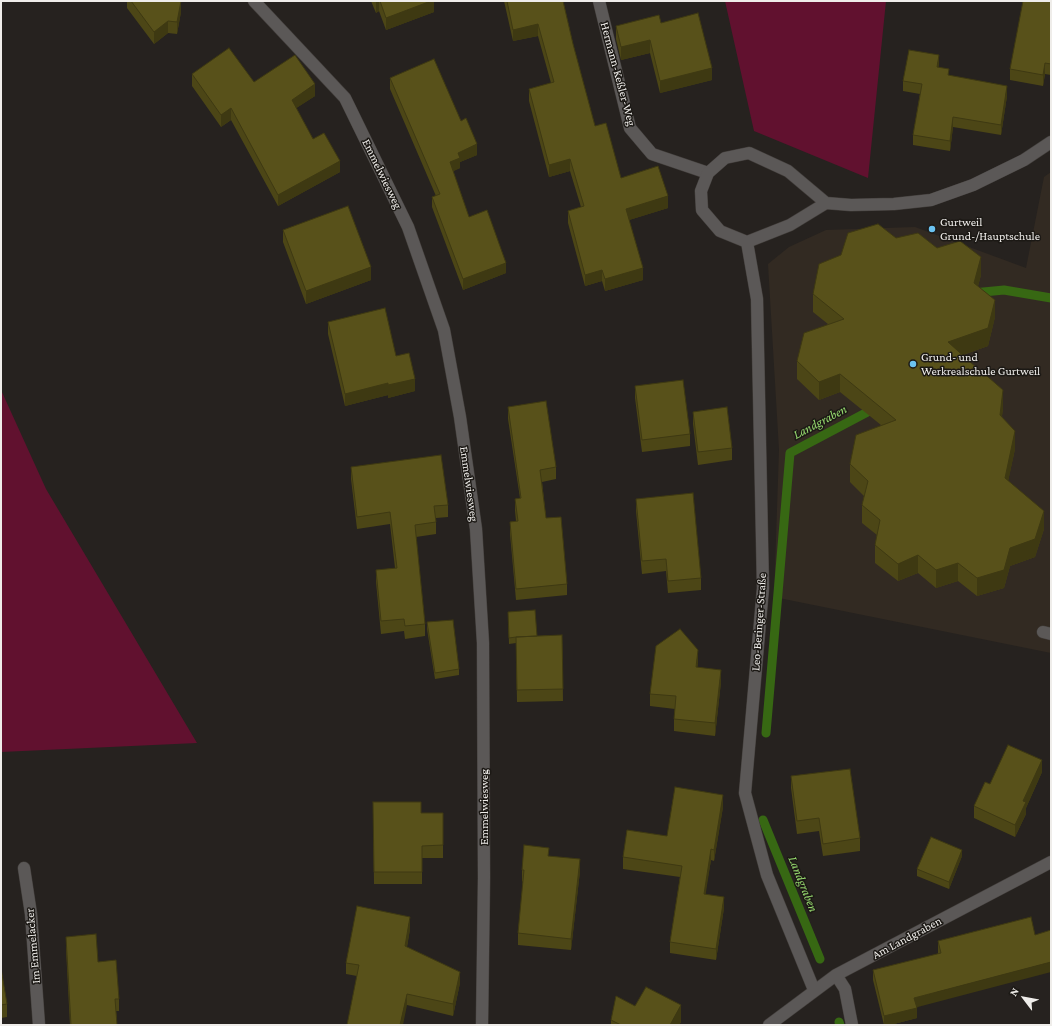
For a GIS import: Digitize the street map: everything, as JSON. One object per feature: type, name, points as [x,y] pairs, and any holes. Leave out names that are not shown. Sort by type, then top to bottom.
[{"type":"street","name":"Emmelwiesweg","points":[[254,1],[345,98],[408,227],[444,330],[460,417],[476,529],[483,644],[484,878],[482,1025]]},
{"type":"street","name":"Hermann-Keßler-Weg","points":[[598,1],[630,128],[652,154],[708,172]]},
{"type":"street","points":[[826,203],[790,225],[747,242],[720,231],[702,210],[700,191],[708,172],[725,158],[749,153],[788,171],[826,203],[851,205],[894,204],[931,200],[973,185],[1024,160],[1051,142]]},
{"type":"street","name":"Leo-Beringer-Straße","points":[[747,242],[757,299],[763,588],[745,793],[767,875],[814,990]]},
{"type":"street","name":"Am Landgraben","points":[[769,1025],[836,975],[1051,862]]},
{"type":"street","name":"Im Emmelacker","points":[[24,868],[31,914],[39,1025]]},
{"type":"street","points":[[836,975],[845,989],[852,1025]]},
{"type":"shaded area","points":[[725,1],[886,1],[868,178],[754,131]]},
{"type":"shaded area","name":"Grund- und Werkrealschule Gurtweil","points":[[1051,172],[1051,653],[774,597],[779,450],[768,264],[789,247],[826,230],[915,227],[1026,268],[1044,177]]},
{"type":"shaded area","points":[[1,390],[46,489],[197,743],[1,752]]},
{"type":"building","points":[[131,1],[181,1],[177,22],[168,21],[154,32]]},
{"type":"building","points":[[380,1],[431,1],[386,18]]},
{"type":"building","points":[[507,1],[563,1],[595,126],[606,123],[621,178],[658,166],[668,196],[626,209],[643,268],[605,279],[602,270],[585,275],[568,211],[584,206],[570,159],[549,165],[529,89],[554,82],[538,24],[513,30]]},
{"type":"building","points":[[1023,1],[1051,1],[1051,64],[1045,63],[1043,75],[1010,69]]},
{"type":"building","points":[[698,13],[712,68],[660,81],[650,40],[621,47],[616,26],[659,15],[661,23]]},
{"type":"building","points":[[229,48],[254,82],[295,55],[315,84],[292,100],[313,139],[324,133],[340,161],[278,195],[231,108],[221,115],[192,74]]},
{"type":"building","points":[[909,50],[939,55],[937,67],[949,69],[948,75],[1007,86],[1001,125],[953,117],[950,141],[913,135],[922,84],[903,81]]},
{"type":"building","points":[[434,59],[461,121],[466,118],[477,144],[458,153],[460,158],[450,162],[469,217],[487,210],[506,263],[463,279],[432,197],[440,194],[390,78]]},
{"type":"building","points":[[348,206],[371,267],[306,291],[283,230]]},
{"type":"building","points":[[878,224],[896,238],[918,233],[937,248],[960,241],[981,257],[974,283],[995,300],[988,328],[948,342],[978,369],[977,372],[980,370],[1003,390],[1000,415],[1015,431],[1005,478],[1044,511],[1035,539],[1010,548],[1004,570],[977,578],[958,563],[936,570],[918,555],[898,564],[875,545],[880,520],[862,505],[868,481],[850,464],[856,435],[896,420],[840,374],[819,382],[797,361],[804,333],[844,319],[813,294],[819,264],[841,255],[848,233]]},
{"type":"building","points":[[385,308],[396,356],[409,353],[415,379],[388,385],[388,383],[345,394],[328,322]]},
{"type":"building","points":[[683,380],[690,434],[642,440],[635,386]]},
{"type":"building","points":[[546,401],[556,467],[540,470],[546,518],[561,517],[567,584],[516,589],[510,522],[518,521],[515,499],[521,498],[508,407]]},
{"type":"building","points":[[727,407],[732,448],[698,452],[693,412]]},
{"type":"building","points":[[441,455],[448,505],[434,506],[436,522],[415,525],[425,624],[405,626],[404,619],[381,621],[376,570],[397,568],[390,512],[357,517],[351,467]]},
{"type":"building","points":[[693,493],[701,578],[668,581],[666,559],[642,561],[636,499]]},
{"type":"building","points":[[535,610],[537,636],[509,638],[508,612]]},
{"type":"building","points":[[453,620],[459,669],[435,673],[427,622]]},
{"type":"building","points":[[680,629],[698,650],[696,667],[721,670],[715,723],[674,719],[676,696],[650,694],[656,646]]},
{"type":"building","points":[[562,635],[563,689],[517,690],[516,637]]},
{"type":"building","points":[[1008,745],[1042,760],[1023,801],[1026,802],[1015,825],[974,806],[985,782],[990,784]]},
{"type":"building","points":[[850,769],[860,838],[823,844],[819,818],[797,821],[791,776]]},
{"type":"building","points":[[675,787],[723,795],[714,850],[711,849],[704,894],[724,897],[716,949],[670,942],[682,866],[623,857],[627,830],[667,836]]},
{"type":"building","points":[[373,802],[421,802],[421,813],[443,813],[443,845],[422,846],[422,872],[374,872]]},
{"type":"building","points":[[931,837],[962,850],[949,882],[917,869]]},
{"type":"building","points":[[524,845],[549,848],[548,856],[580,859],[571,939],[518,933],[524,870],[522,870]]},
{"type":"building","points":[[357,906],[410,917],[405,946],[460,972],[453,1004],[407,994],[400,1025],[347,1025],[359,965],[346,963]]},
{"type":"building","points":[[1031,917],[1035,935],[1051,930],[1051,962],[914,998],[917,1008],[884,1016],[873,970],[941,953],[938,941]]},
{"type":"building","points":[[96,934],[98,962],[116,960],[119,999],[115,999],[117,1025],[71,1025],[66,937]]},
{"type":"building","points":[[1,968],[7,1004],[1,1005]]},
{"type":"building","points":[[646,987],[681,1005],[670,1025],[621,1025],[611,1020],[616,996],[635,1006]]},
{"type":"waterway","name":"Landgraben","points":[[973,293],[1004,290],[1051,298]]},
{"type":"waterway","name":"Landgraben","points":[[766,733],[790,453],[875,408]]},
{"type":"waterway","name":"Landgraben","points":[[763,820],[820,959]]},
{"type":"place","name":"Gurtweil Grund-/Hauptschule","points":[[932,229]]},
{"type":"place","name":"Grund- und Werkrealschule Gurtweil","points":[[913,364]]}]
